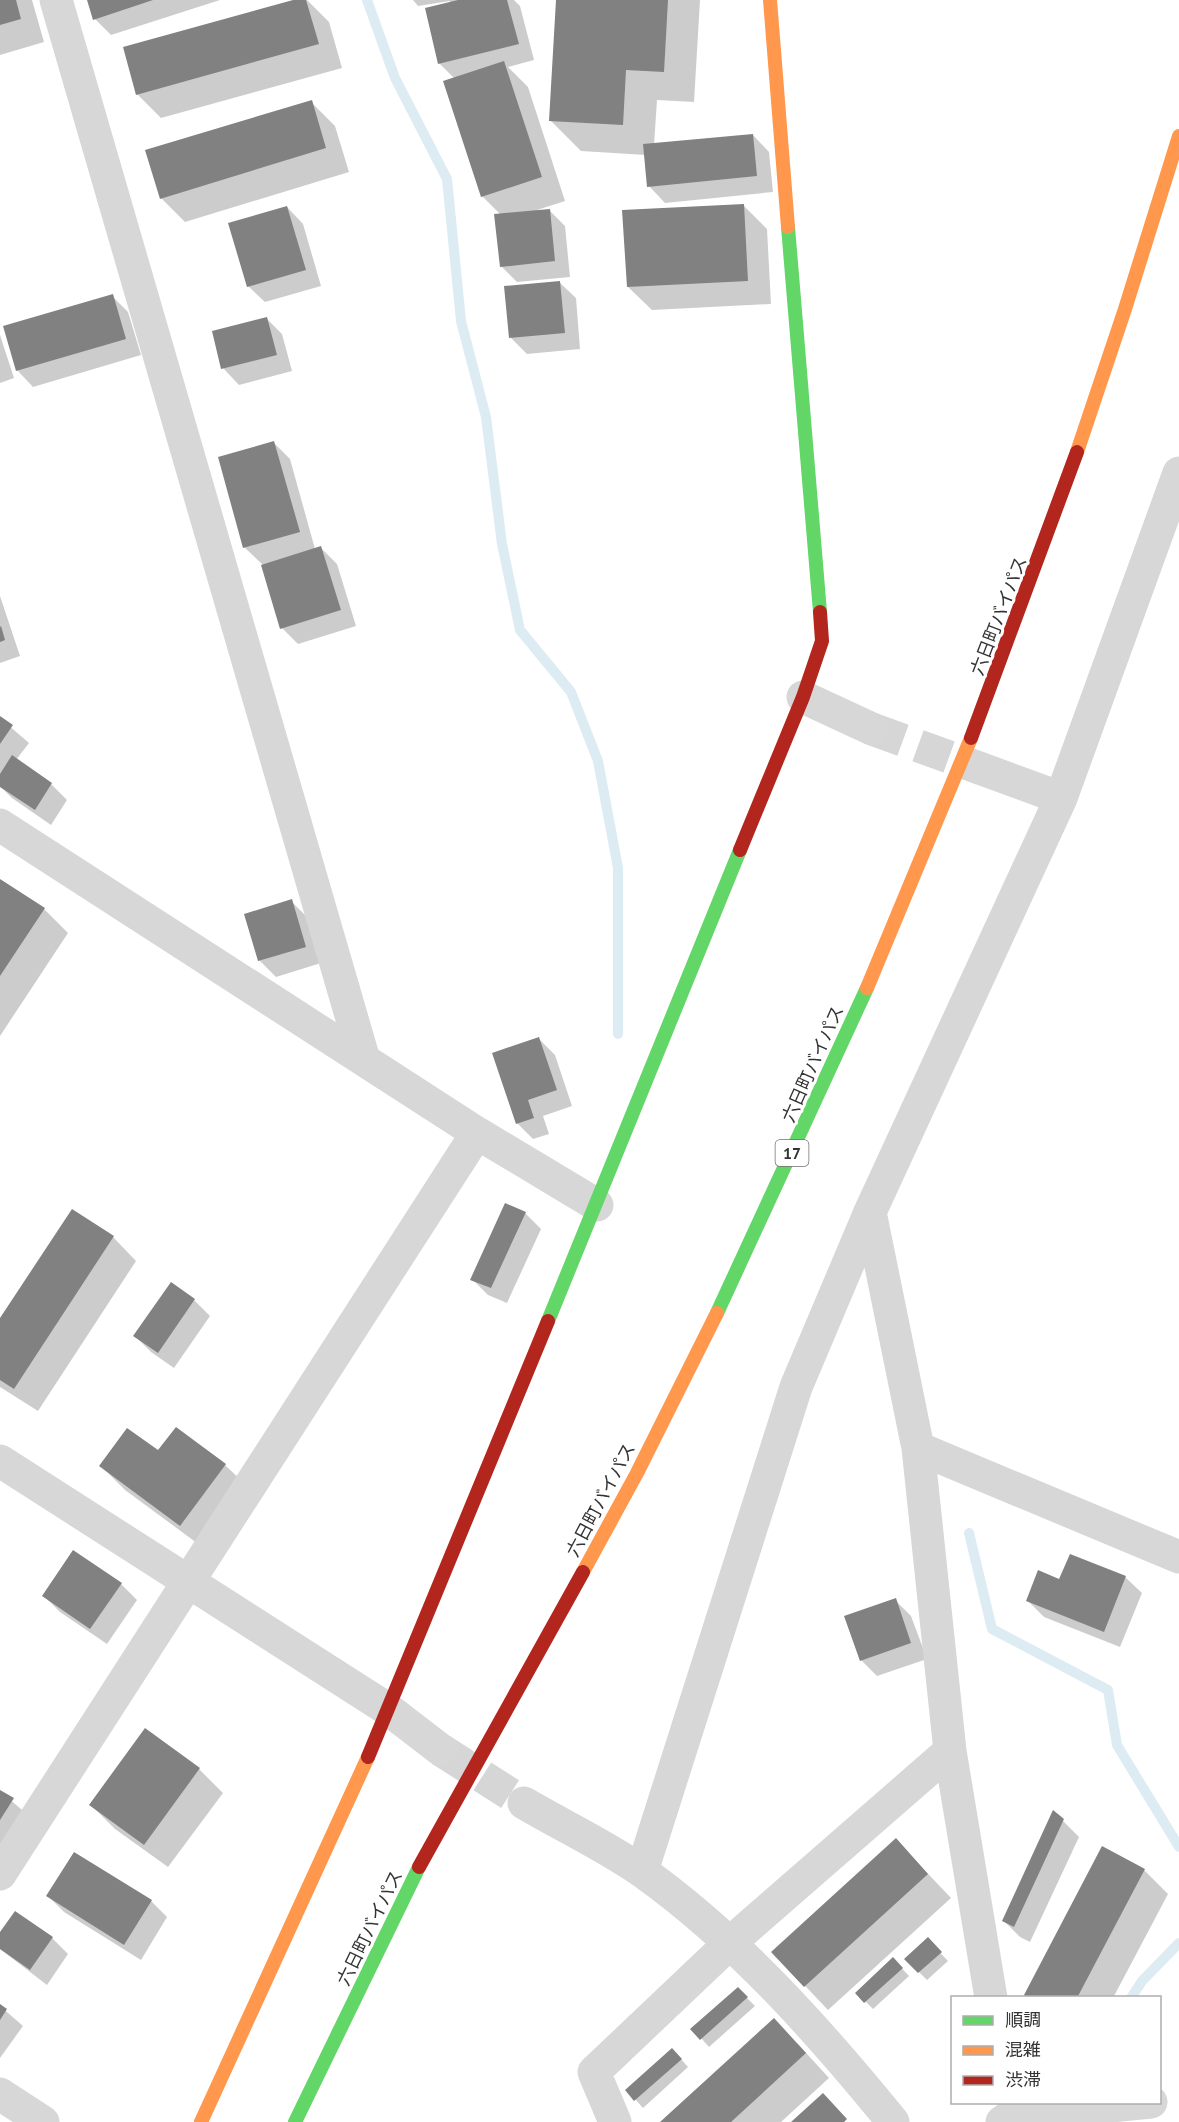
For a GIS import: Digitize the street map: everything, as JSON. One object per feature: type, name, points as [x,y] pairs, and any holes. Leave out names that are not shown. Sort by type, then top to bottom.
[{"type":"main road","points":[[201,2122],[389,1710],[803,697],[822,641],[770,0]]},
{"type":"main road","name":"六日町バイパス","points":[[295,2122],[439,1829],[636,1476],[786,1167],[910,892],[1029,589],[1133,292],[1179,136]]},
{"type":"street","points":[[56,0],[364,1060]]},
{"type":"street","points":[[642,1871],[796,1387],[870,1212],[1061,798],[1179,473]]},
{"type":"street","points":[[803,697],[872,729]]},
{"type":"street","points":[[982,769],[1061,798]]},
{"type":"street","points":[[0,825],[477,1133],[597,1205]]},
{"type":"street","points":[[0,1874],[477,1133]]},
{"type":"street","points":[[870,1212],[918,1448],[950,1751],[991,1996]]},
{"type":"street","points":[[918,1448],[1179,1557]]},
{"type":"street","points":[[0,1461],[389,1710],[441,1750]]},
{"type":"street","points":[[615,2122],[594,2072],[730,1942],[950,1751]]},
{"type":"street","points":[[524,1803],[642,1871],[730,1942],[856,2077],[893,2122]]},
{"type":"street","points":[[0,2094],[43,2122]]},
{"type":"street","points":[[1161,2102],[1179,2099]]},
{"type":"street","points":[[1008,2116],[1140,2104]]},
{"type":"building","points":[[0,0],[16,0],[21,19],[0,25]]},
{"type":"building","points":[[87,0],[153,0],[93,20]]},
{"type":"building","points":[[293,0],[306,0],[319,44],[136,95],[123,47]]},
{"type":"building","points":[[458,0],[507,0],[519,44],[438,64],[425,8]]},
{"type":"building","points":[[556,0],[668,0],[664,72],[626,70],[623,125],[549,121]]},
{"type":"building","points":[[504,61],[542,177],[481,197],[443,81]]},
{"type":"building","points":[[312,100],[326,148],[160,199],[145,150]]},
{"type":"building","points":[[753,134],[757,176],[647,187],[643,144]]},
{"type":"building","points":[[744,204],[748,281],[627,287],[622,210]]},
{"type":"building","points":[[287,206],[306,270],[247,287],[228,223]]},
{"type":"building","points":[[550,209],[555,261],[500,267],[494,214]]},
{"type":"building","points":[[560,281],[565,333],[509,338],[504,286]]},
{"type":"building","points":[[113,294],[126,339],[16,371],[3,326]]},
{"type":"building","points":[[267,317],[277,355],[221,369],[212,331]]},
{"type":"building","points":[[274,441],[300,532],[243,548],[218,457]]},
{"type":"building","points":[[321,546],[341,610],[280,629],[261,565]]},
{"type":"building","points":[[0,627],[5,640],[0,642]]},
{"type":"building","points":[[0,716],[13,725],[0,744]]},
{"type":"building","points":[[12,755],[52,783],[35,810],[0,787],[0,774]]},
{"type":"building","points":[[0,879],[45,908],[0,976]]},
{"type":"building","points":[[292,899],[306,947],[258,961],[244,914]]},
{"type":"building","points":[[539,1037],[557,1090],[528,1100],[534,1118],[516,1124],[492,1053]]},
{"type":"building","points":[[505,1203],[526,1212],[491,1288],[470,1280]]},
{"type":"building","points":[[72,1209],[114,1236],[14,1389],[0,1380],[0,1318]]},
{"type":"building","points":[[171,1282],[195,1299],[158,1353],[133,1336]]},
{"type":"building","points":[[176,1427],[226,1464],[180,1526],[99,1466],[127,1428],[158,1450]]},
{"type":"building","points":[[73,1550],[122,1583],[90,1629],[42,1596]]},
{"type":"building","points":[[1070,1554],[1126,1576],[1104,1632],[1026,1601],[1038,1570],[1059,1579]]},
{"type":"building","points":[[896,1598],[911,1643],[860,1661],[844,1616]]},
{"type":"building","points":[[145,1728],[200,1768],[144,1845],[89,1805]]},
{"type":"building","points":[[0,1790],[14,1798],[0,1820]]},
{"type":"building","points":[[1053,1810],[1064,1819],[1014,1927],[1002,1921]]},
{"type":"building","points":[[896,1838],[928,1874],[804,1987],[771,1952]]},
{"type":"building","points":[[1102,1846],[1145,1869],[1078,1996],[1024,1995]]},
{"type":"building","points":[[74,1852],[152,1900],[124,1945],[46,1896]]},
{"type":"building","points":[[15,1911],[53,1937],[30,1970],[0,1949],[0,1932]]},
{"type":"building","points":[[928,1937],[942,1952],[918,1973],[904,1959]]},
{"type":"building","points":[[893,1957],[903,1968],[864,2003],[855,1993]]},
{"type":"building","points":[[738,1987],[748,1997],[700,2040],[690,2029]]},
{"type":"building","points":[[0,2004],[7,2009],[0,2020]]},
{"type":"building","points":[[774,2018],[806,2053],[731,2122],[660,2122]]},
{"type":"building","points":[[672,2048],[682,2059],[634,2101],[625,2090]]},
{"type":"building","points":[[823,2093],[847,2119],[844,2122],[791,2122]]},
{"type":"waterway","points":[[367,0],[395,78],[447,179],[461,321],[486,417],[502,544],[520,630],[571,692],[598,761],[618,868],[618,1034]]},
{"type":"waterway","points":[[969,1533],[992,1629],[1108,1690],[1117,1745],[1179,1847]]},
{"type":"waterway","points":[[1132,1996],[1142,1981],[1179,1943]]},
{"type":"tunnel","points":[[872,729],[982,769]]},
{"type":"tunnel","points":[[441,1750],[524,1803]]},
{"type":"traffic: fast","points":[[788,227],[820,612]]},
{"type":"traffic: fast","points":[[548,1321],[740,850]]},
{"type":"traffic: fast","points":[[717,1313],[867,988]]},
{"type":"traffic: fast","points":[[295,2122],[419,1867]]},
{"type":"traffic: slow","points":[[770,0],[788,227]]},
{"type":"traffic: slow","points":[[1077,452],[1179,136]]},
{"type":"traffic: slow","points":[[867,988],[971,738]]},
{"type":"traffic: slow","points":[[583,1572],[637,1473],[717,1313]]},
{"type":"traffic: slow","points":[[201,2122],[368,1757]]},
{"type":"traffic: jam","points":[[971,738],[1077,452]]},
{"type":"traffic: jam","points":[[740,850],[803,697],[822,641],[820,612]]},
{"type":"traffic: jam","points":[[368,1757],[548,1321]]},
{"type":"traffic: jam","points":[[419,1867],[583,1572]]}]
